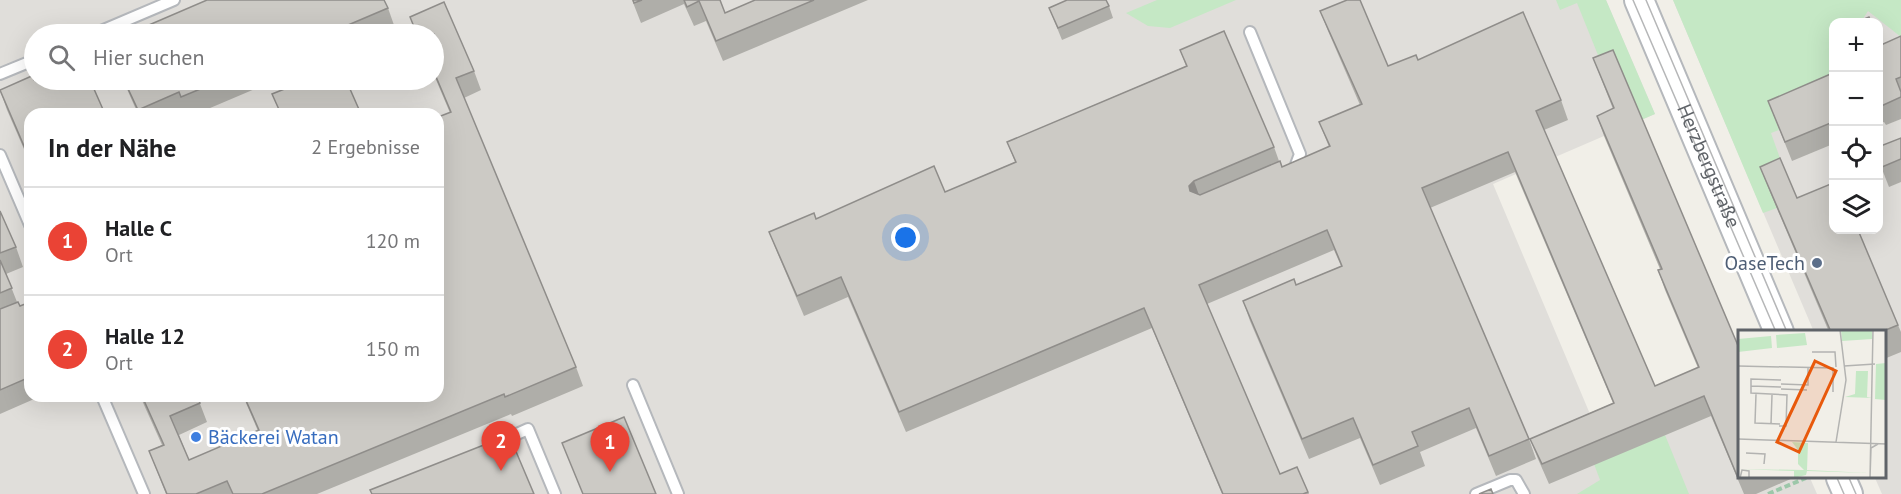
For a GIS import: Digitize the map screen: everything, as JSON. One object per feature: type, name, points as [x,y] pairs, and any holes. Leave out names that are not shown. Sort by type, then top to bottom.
[{"type":"street","name":"Herzbergstraße","points":[[1639,0],[1778,330]]},
{"type":"street","points":[[1842,479],[1848,494]]},
{"type":"lane","points":[[117,24],[174,0]]},
{"type":"lane","points":[[1250,32],[1300,153],[1294,170],[1284,174]]},
{"type":"lane","points":[[0,74],[24,64]]},
{"type":"lane","points":[[0,155],[24,211]]},
{"type":"lane","points":[[633,386],[678,494]]},
{"type":"lane","points":[[105,402],[144,494]]},
{"type":"lane","points":[[485,448],[528,429],[555,494]]},
{"type":"lane","points":[[1476,494],[1510,480],[1516,480],[1524,494]]},
{"type":"path","points":[[1768,494],[1802,479]]},
{"type":"shaded area","points":[[0,0],[1606,0],[1655,114],[1493,184],[1598,433],[1738,373],[1738,479],[1810,479],[1817,494],[0,494]]},
{"type":"shaded area","points":[[1673,0],[1901,0],[1901,494],[1882,494],[1875,479],[1886,479],[1886,330],[1813,330]]},
{"type":"green space","points":[[1157,0],[1236,0],[1170,28],[1148,26],[1126,13]]},
{"type":"green space","points":[[1556,0],[1606,0],[1655,114],[1641,120],[1606,75],[1577,3],[1560,10]]},
{"type":"green space","points":[[1673,0],[1901,0],[1901,37],[1883,23],[1883,18],[1877,18],[1868,11],[1864,18],[1829,18],[1829,78],[1775,119],[1779,130],[1771,133],[1782,164],[1777,208],[1763,213]]},
{"type":"green space","points":[[1665,435],[1689,494],[1577,494],[1600,480],[1594,464]]},
{"type":"building","points":[[207,0],[384,0],[388,8],[350,24],[151,24]]},
{"type":"building","points":[[684,0],[720,0],[725,13],[755,0],[814,0],[716,41],[699,1],[687,7]]},
{"type":"building","points":[[1067,0],[1106,0],[1109,6],[1058,28],[1049,8]]},
{"type":"building","points":[[1347,0],[1360,0],[1388,66],[1416,55],[1418,60],[1523,12],[1561,100],[1536,111],[1655,386],[1699,367],[1658,270],[1662,269],[1597,116],[1614,108],[1593,58],[1613,50],[1738,346],[1738,478],[1704,396],[1542,464],[1530,439],[1614,403],[1508,152],[1422,188],[1529,439],[1489,456],[1469,408],[1412,432],[1418,446],[1373,465],[1353,418],[1302,439],[1243,301],[1294,279],[1296,285],[1342,266],[1327,230],[1199,285],[1280,474],[1297,467],[1308,492],[1303,494],[1223,494],[1144,308],[899,412],[841,277],[797,296],[769,232],[814,213],[816,219],[934,166],[945,192],[1016,162],[1007,142],[1187,66],[1180,50],[1224,31],[1274,147],[1194,181],[1189,186],[1190,191],[1200,195],[1280,161],[1282,167],[1330,146],[1319,122],[1362,104],[1320,11]]},
{"type":"building","points":[[444,2],[474,71],[456,78],[576,367],[505,397],[504,394],[262,494],[233,494],[227,481],[196,494],[167,494],[149,451],[164,445],[145,402],[200,402],[170,416],[189,460],[259,430],[247,402],[444,402],[444,115],[451,112],[442,90],[444,90],[444,24],[413,24],[410,17]]},
{"type":"building","points":[[1901,36],[1901,77],[1896,79],[1901,97],[1883,105],[1883,72],[1883,44]]},
{"type":"building","points":[[1829,75],[1829,124],[1785,142],[1768,101]]},
{"type":"building","points":[[24,79],[24,90],[94,90],[102,108],[24,108],[24,146],[0,90]]},
{"type":"building","points":[[129,90],[198,90],[181,97],[179,92],[143,108],[137,108]]},
{"type":"building","points":[[282,90],[350,90],[358,108],[278,108],[272,94]]},
{"type":"building","points":[[1901,138],[1901,159],[1883,167],[1883,145]]},
{"type":"building","points":[[1780,158],[1797,198],[1829,185],[1829,234],[1860,234],[1898,325],[1886,330],[1830,330],[1760,167]]},
{"type":"building","points":[[0,211],[16,247],[0,253]]},
{"type":"building","points":[[0,260],[12,288],[0,293]]},
{"type":"building","points":[[18,302],[20,306],[24,304],[24,380],[0,390],[0,309]]},
{"type":"building","points":[[624,417],[656,494],[583,494],[562,443]]},
{"type":"building","points":[[509,435],[534,494],[372,494],[370,490]]},
{"type":"building","points":[[1491,489],[1493,494],[1479,494]]},
{"type":"tram line","points":[[1633,0],[1775,330]]},
{"type":"tram line","points":[[1646,0],[1786,330]]},
{"type":"tram line","points":[[1837,479],[1844,494]]},
{"type":"tram line","points":[[1849,479],[1856,494]]},
{"type":"place","name":"OaseTech","points":[[1817,263]]},
{"type":"place","name":"Bäckerei Watan","points":[[196,437]]},
{"type":"place","name":"Halle 12","points":[[501,471]]},
{"type":"place","name":"Halle C","points":[[610,472]]}]
